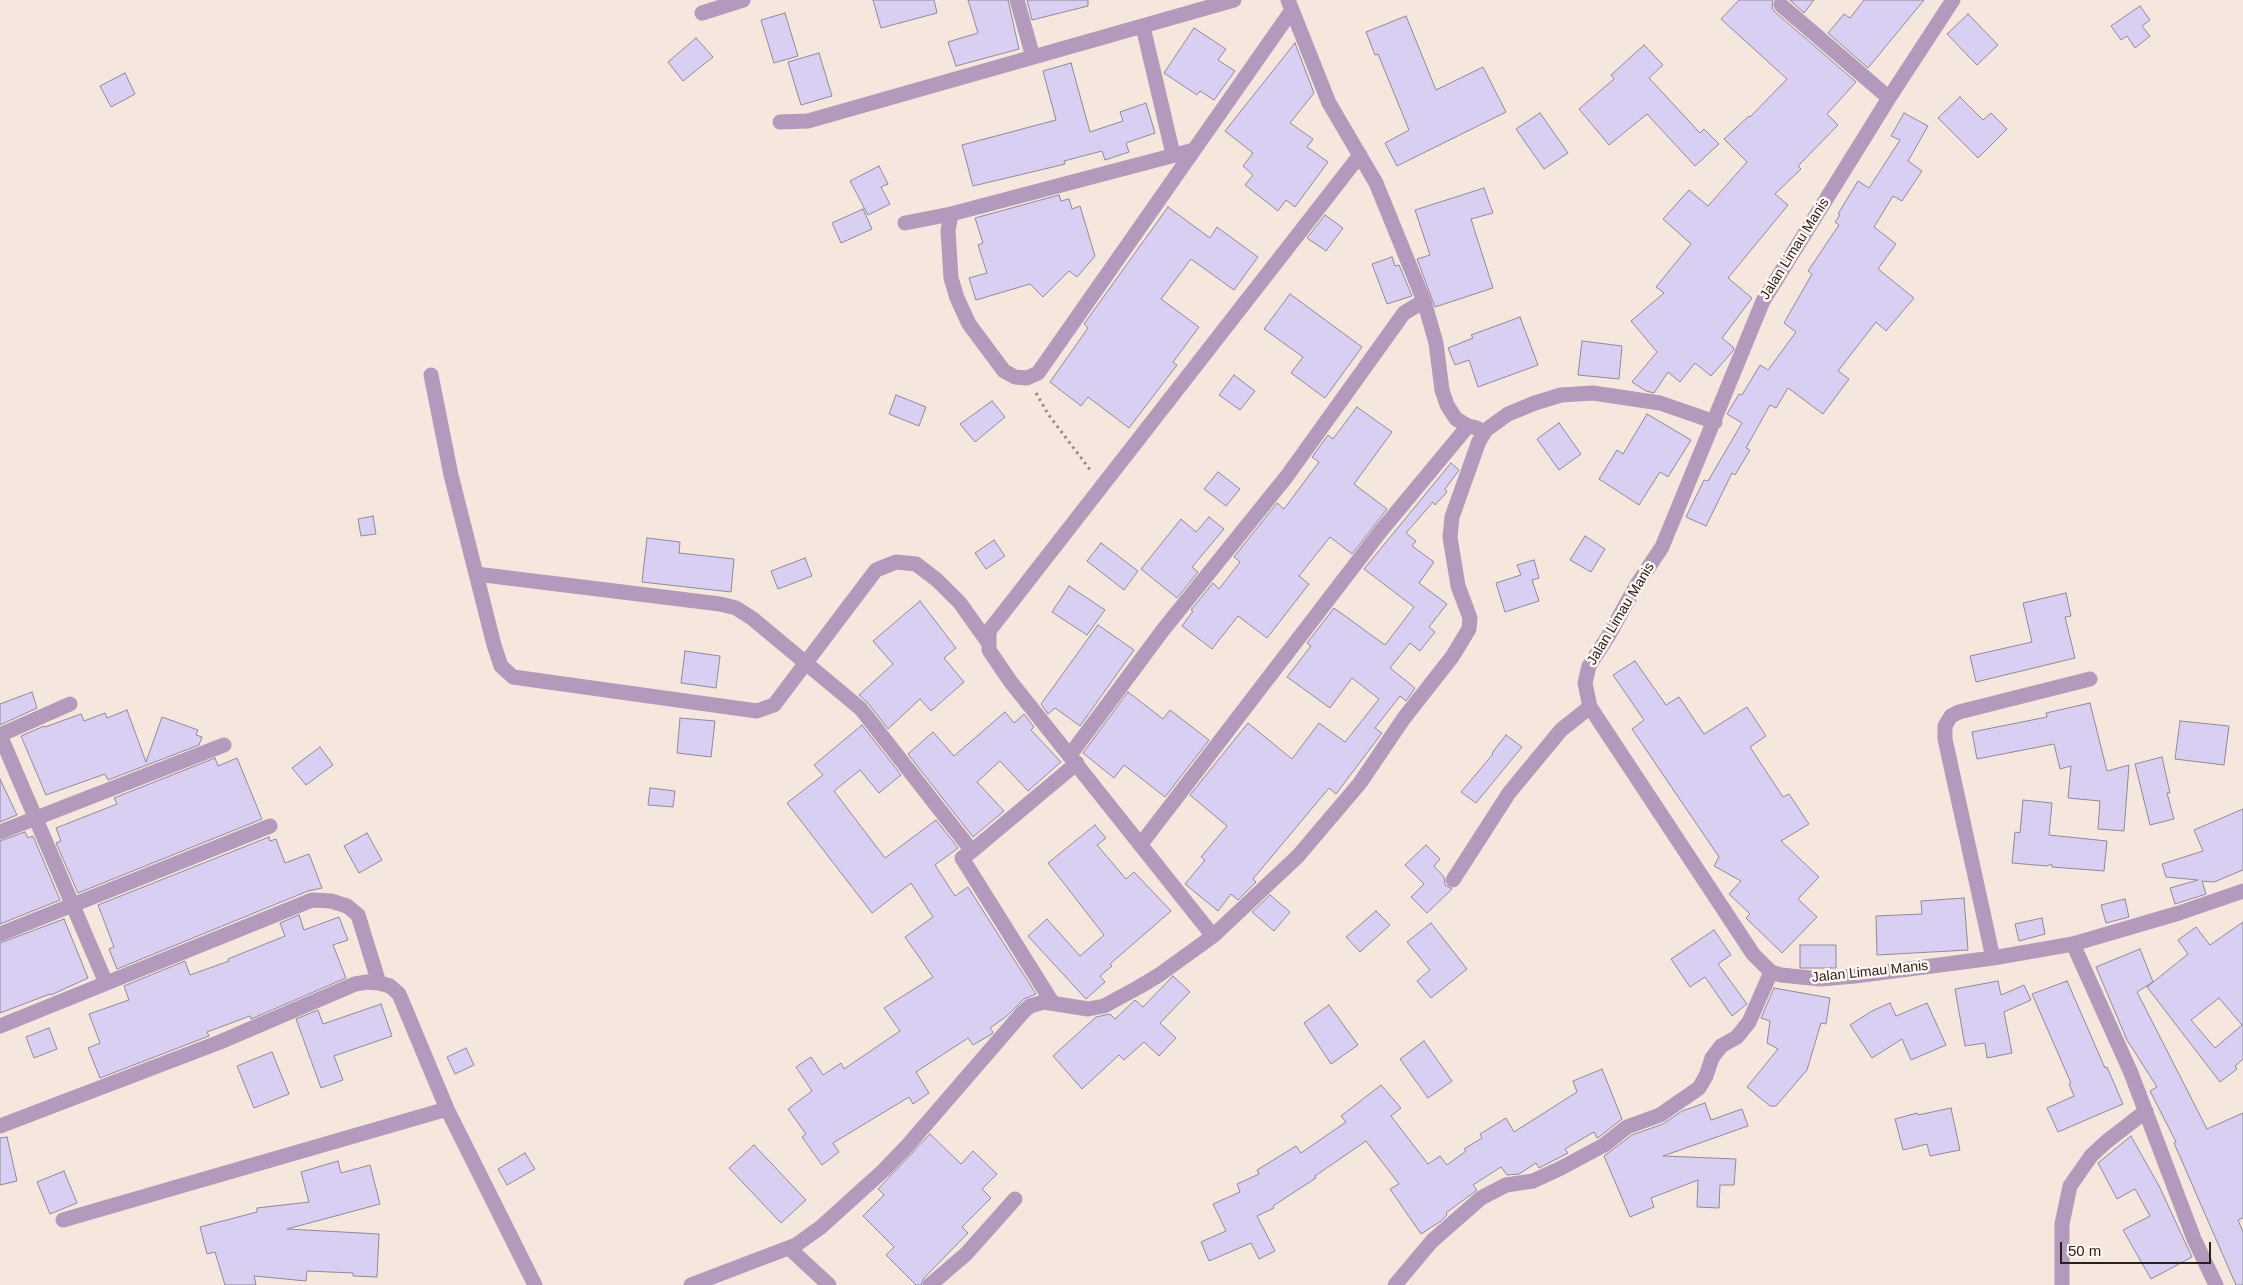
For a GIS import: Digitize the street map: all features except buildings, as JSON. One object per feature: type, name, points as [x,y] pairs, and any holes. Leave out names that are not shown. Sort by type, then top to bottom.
[{"type":"street","points":[[702,13],[743,0]]},
{"type":"street","points":[[1017,0],[1033,57]]},
{"type":"street","points":[[780,122],[808,121],[1234,0]]},
{"type":"street","name":"Jalan Limau Manis","points":[[1953,0],[1889,98],[1763,301],[1715,422],[1662,547],[1636,586],[1609,635],[1589,666],[1584,683],[1590,707],[1753,954],[1771,972],[1781,976],[1821,979],[1993,958],[2073,944],[2179,913],[2243,891]]},
{"type":"street","points":[[951,214],[948,231],[949,259],[957,298],[969,324],[1004,371],[1015,377],[1027,378],[1038,373],[1194,150],[1290,5]]},
{"type":"street","points":[[1290,5],[1329,103],[1376,183],[1424,301],[1436,343],[1442,390],[1447,405],[1456,419],[1468,426],[1486,430]]},
{"type":"street","points":[[1781,5],[1889,98]]},
{"type":"street","points":[[1143,27],[1173,154]]},
{"type":"street","points":[[904,223],[951,214],[1194,150]]},
{"type":"street","points":[[1212,936],[1010,681],[988,650],[989,630],[1360,155]]},
{"type":"street","points":[[1052,1002],[962,858],[1073,759],[1163,630],[1287,476],[1404,313],[1424,301]]},
{"type":"street","points":[[431,375],[451,475],[476,574],[501,666],[513,677],[757,711],[774,705],[876,570],[896,562],[916,564],[936,580],[960,603],[987,641]]},
{"type":"street","points":[[691,1285],[796,1245],[822,1227],[884,1170],[908,1145],[1023,1012],[1037,1003],[1052,1002],[1072,1008],[1104,1006],[1159,975],[1212,936],[1264,890],[1328,822],[1360,783],[1404,718],[1452,657],[1469,629],[1470,618],[1458,586],[1450,537],[1452,517],[1479,441],[1486,430],[1508,414],[1561,394],[1593,393],[1644,400],[1660,403],[1715,422]]},
{"type":"street","points":[[1141,844],[1380,532],[1468,426]]},
{"type":"street","points":[[476,574],[720,604],[736,608],[753,619],[861,709],[972,851]]},
{"type":"street","points":[[1993,958],[1945,739],[1945,726],[1951,716],[1959,712],[2090,679]]},
{"type":"street","points":[[70,704],[0,735],[106,983]]},
{"type":"street","points":[[1453,880],[1509,793],[1562,730],[1590,707]]},
{"type":"street","points":[[0,832],[224,745]]},
{"type":"street","points":[[0,934],[270,826]]},
{"type":"street","points":[[0,1026],[312,900],[331,901],[347,906],[358,915],[379,983]]},
{"type":"street","points":[[2073,944],[2146,1111],[2194,1239],[2216,1285]]},
{"type":"street","points":[[1395,1285],[1432,1241],[1481,1198],[1506,1185],[1533,1181],[1561,1168],[1604,1145],[1627,1127],[1660,1115],[1699,1088],[1706,1076],[1712,1058],[1721,1046],[1737,1037],[1750,1022],[1771,972]]},
{"type":"street","points":[[0,1126],[220,1042],[355,984],[367,982],[390,986],[399,994],[446,1108],[535,1285]]},
{"type":"street","points":[[63,1220],[446,1108]]},
{"type":"street","points":[[2062,1285],[2062,1224],[2070,1186],[2091,1156],[2146,1111]]},
{"type":"street","points":[[930,1285],[966,1254],[1015,1199]]},
{"type":"street","points":[[789,1248],[829,1285]]},
{"type":"path","points":[[1027,378],[1048,414],[1103,486]]}]
